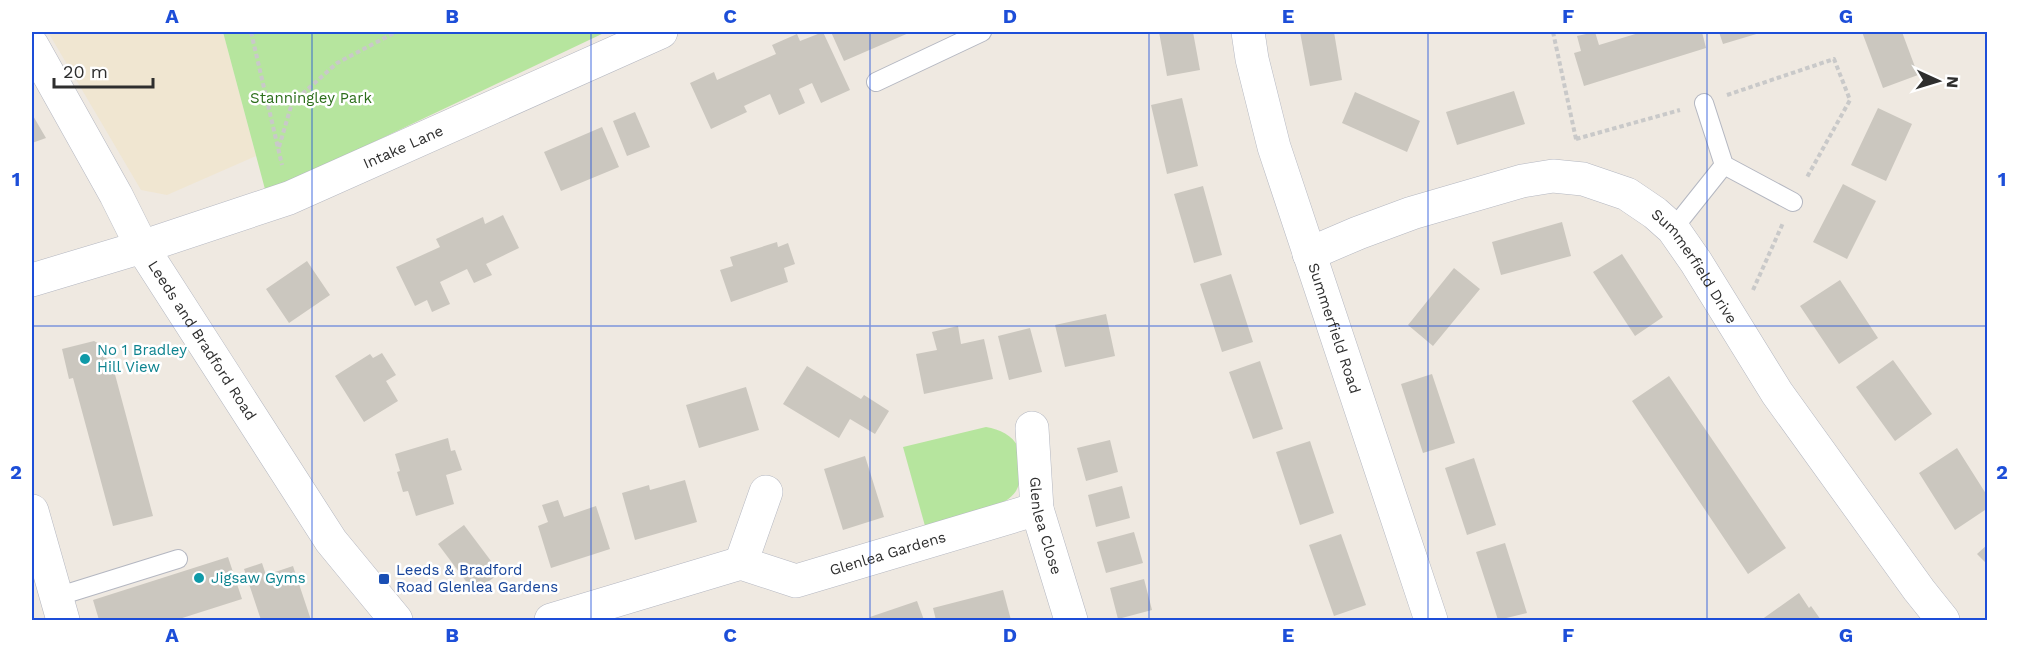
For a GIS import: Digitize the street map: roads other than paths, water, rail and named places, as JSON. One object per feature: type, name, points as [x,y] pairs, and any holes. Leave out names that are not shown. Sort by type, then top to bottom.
[{"type":"street","name":"Intake Lane","points":[[32,280],[142,247],[289,198],[661,32]]},
{"type":"street","name":"Summerfield Road","points":[[1248,32],[1252,59],[1274,147],[1431,621]]},
{"type":"street","name":"Leeds and Bradford Road","points":[[32,45],[116,195],[142,247],[331,541],[396,621]]},
{"type":"street","name":"Summerfield Drive","points":[[1309,254],[1412,213],[1522,181],[1553,176],[1583,179],[1627,194],[1655,213],[1673,229],[1777,393],[1918,590],[1943,621]]},
{"type":"street","name":"Glenlea Close","points":[[1032,428],[1036,509],[1071,621]]},
{"type":"street","points":[[551,621],[741,563],[766,492]]},
{"type":"street","name":"Glenlea Gardens","points":[[741,563],[796,581],[1036,509]]},
{"type":"street","points":[[32,511],[60,609]]},
{"type":"lane","points":[[876,82],[982,32]]},
{"type":"lane","points":[[1704,103],[1724,165],[1793,202]]},
{"type":"lane","points":[[1673,229],[1724,165]]},
{"type":"lane","points":[[60,609],[178,559]]},
{"type":"place","name":"No 1 Bradley Hill View","points":[[85,359]]},
{"type":"place","name":"Jigsaw Gyms","points":[[199,578]]},
{"type":"place","name":"Leeds & Bradford Road Glenlea Gardens","points":[[384,579]]},
{"type":"park label","name":"Stanningley Park","points":[[311,98]]}]
